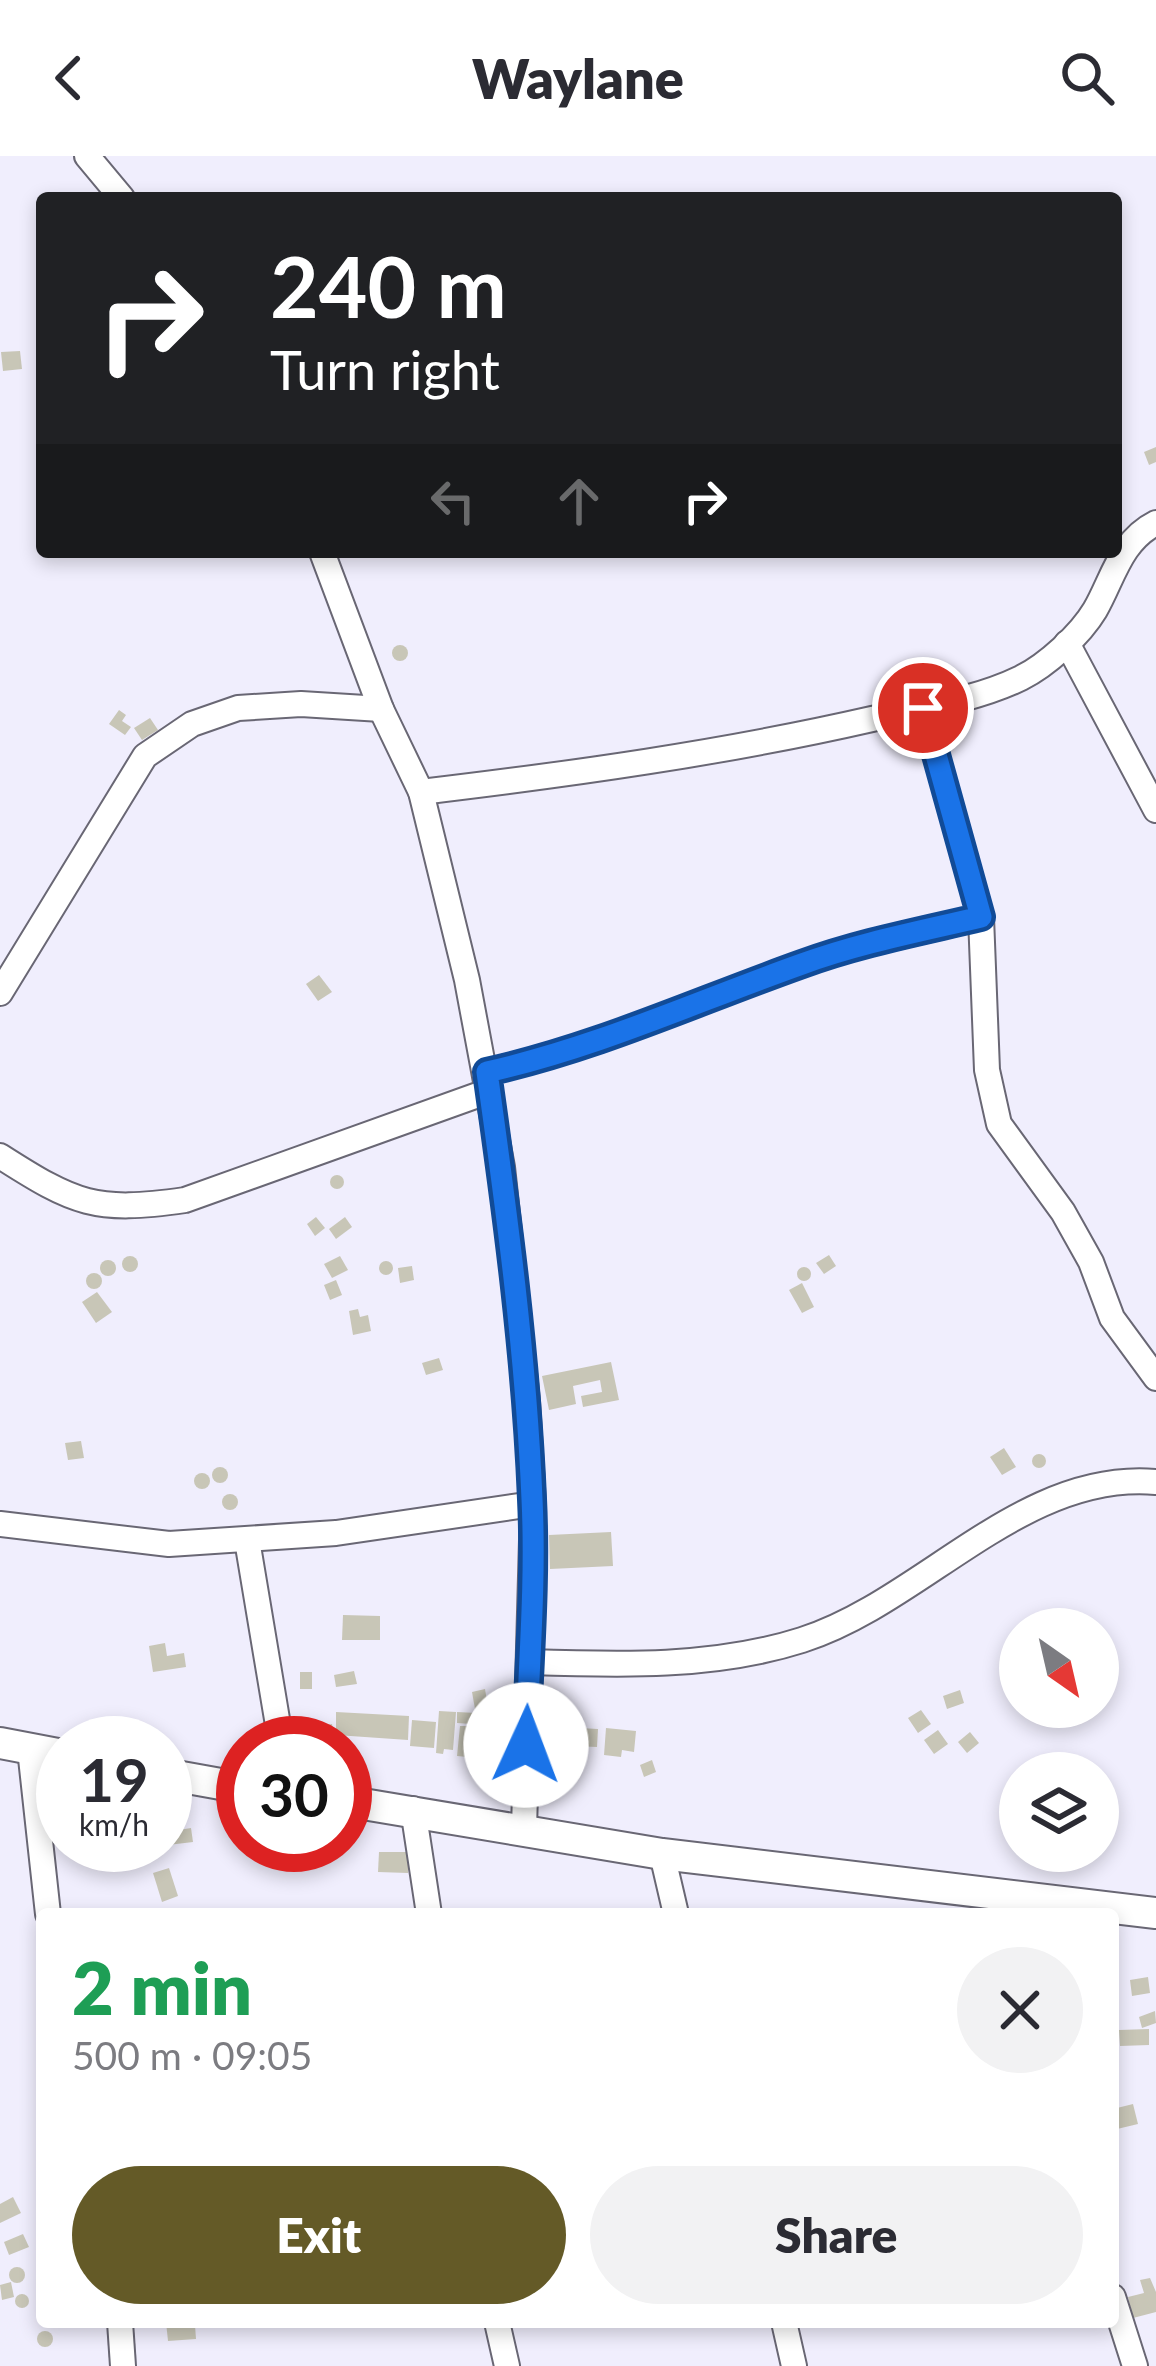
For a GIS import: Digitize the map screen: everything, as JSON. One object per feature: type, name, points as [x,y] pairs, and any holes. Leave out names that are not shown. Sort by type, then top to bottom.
[{"type":"main road","points":[[372,1804],[959,1901],[1074,1908]]},
{"type":"main road","points":[[1119,1911],[1156,1913]]},
{"type":"street","points":[[87,156],[117,192]]},
{"type":"street","points":[[1122,556],[1156,523]]},
{"type":"street","points":[[324,558],[381,709],[421,792],[488,1082],[512,1245],[532,1504],[524,1828]]},
{"type":"street","points":[[421,792],[682,756],[923,708],[1023,677],[1067,643],[1094,611],[1121,558]]},
{"type":"street","points":[[1067,643],[1156,809]]},
{"type":"street","points":[[0,993],[145,756],[192,724],[238,708],[301,704],[381,709]]},
{"type":"street","points":[[923,708],[981,917],[987,1070],[999,1124],[1063,1212],[1091,1262],[1112,1318],[1156,1378]]},
{"type":"street","points":[[0,1156],[58,1194],[104,1206],[185,1200],[806,962],[981,917]]},
{"type":"street","points":[[529,1662],[667,1664],[802,1640],[854,1618],[949,1557],[1088,1485],[1156,1482]]},
{"type":"street","points":[[0,1524],[170,1544],[336,1533],[532,1504]]},
{"type":"street","points":[[247,1540],[276,1716]]},
{"type":"street","points":[[15,1746],[47,1908]]},
{"type":"street","points":[[413,1809],[428,1908]]},
{"type":"street","points":[[662,1853],[675,1908]]},
{"type":"street","points":[[1119,2316],[1135,2366]]},
{"type":"street","points":[[120,2328],[123,2366]]},
{"type":"street","points":[[498,2328],[507,2366]]},
{"type":"street","points":[[785,2328],[794,2366]]},
{"type":"building","points":[[20,351],[22,369],[3,371],[1,352]]},
{"type":"building","points":[[1156,447],[1156,462],[1149,465],[1144,452]]},
{"type":"building","points":[[400,645],[408,653],[400,661],[392,653]]},
{"type":"building","points":[[119,710],[126,715],[122,721],[131,727],[125,735],[109,724]]},
{"type":"building","points":[[150,718],[158,730],[142,740],[134,728]]},
{"type":"building","points":[[319,975],[332,992],[318,1001],[306,984]]},
{"type":"building","points":[[337,1175],[344,1182],[337,1189],[330,1182]]},
{"type":"building","points":[[316,1217],[325,1228],[315,1236],[307,1224]]},
{"type":"building","points":[[345,1217],[352,1227],[336,1239],[329,1229]]},
{"type":"building","points":[[829,1255],[836,1266],[824,1274],[816,1263]]},
{"type":"building","points":[[130,1256],[138,1264],[130,1272],[122,1264]]},
{"type":"building","points":[[340,1256],[348,1270],[332,1278],[324,1264]]},
{"type":"building","points":[[108,1260],[116,1268],[108,1276],[100,1268]]},
{"type":"building","points":[[386,1261],[393,1268],[386,1275],[379,1268]]},
{"type":"building","points":[[412,1266],[414,1280],[400,1283],[398,1268]]},
{"type":"building","points":[[804,1267],[811,1274],[804,1281],[797,1274]]},
{"type":"building","points":[[94,1273],[102,1281],[94,1289],[86,1281]]},
{"type":"building","points":[[336,1280],[342,1295],[330,1300],[324,1285]]},
{"type":"building","points":[[802,1283],[814,1307],[802,1313],[789,1290]]},
{"type":"building","points":[[97,1292],[112,1312],[96,1323],[82,1302]]},
{"type":"building","points":[[358,1309],[360,1317],[368,1315],[371,1331],[353,1335],[349,1311]]},
{"type":"building","points":[[439,1358],[443,1370],[426,1375],[422,1363]]},
{"type":"building","points":[[611,1362],[619,1400],[583,1407],[581,1396],[602,1392],[600,1380],[573,1386],[576,1404],[549,1410],[542,1376]]},
{"type":"building","points":[[81,1441],[84,1458],[68,1460],[65,1443]]},
{"type":"building","points":[[1004,1448],[1016,1467],[1002,1475],[990,1457]]},
{"type":"building","points":[[1039,1454],[1046,1461],[1039,1468],[1032,1461]]},
{"type":"building","points":[[220,1467],[228,1475],[220,1483],[212,1475]]},
{"type":"building","points":[[202,1473],[210,1481],[202,1489],[194,1481]]},
{"type":"building","points":[[230,1494],[238,1502],[230,1510],[222,1502]]},
{"type":"building","points":[[611,1532],[613,1566],[550,1569],[549,1535]]},
{"type":"building","points":[[343,1615],[380,1616],[380,1640],[342,1640]]},
{"type":"building","points":[[165,1643],[167,1656],[184,1653],[186,1667],[153,1672],[149,1646]]},
{"type":"building","points":[[354,1671],[357,1684],[336,1687],[334,1675]]},
{"type":"building","points":[[300,1672],[312,1672],[312,1689],[300,1689]]},
{"type":"building","points":[[485,1689],[488,1707],[475,1709],[472,1692]]},
{"type":"building","points":[[960,1690],[964,1703],[947,1709],[943,1696]]},
{"type":"building","points":[[554,1694],[555,1721],[540,1722],[539,1695]]},
{"type":"building","points":[[921,1710],[931,1724],[918,1733],[908,1718]]},
{"type":"building","points":[[439,1711],[456,1712],[453,1750],[444,1749],[443,1754],[436,1753]]},
{"type":"building","points":[[336,1712],[409,1716],[408,1740],[372,1738],[372,1716],[336,1716]]},
{"type":"building","points":[[457,1712],[496,1714],[496,1733],[471,1732],[471,1724],[457,1723]]},
{"type":"building","points":[[412,1720],[436,1722],[434,1748],[410,1746]]},
{"type":"building","points":[[460,1726],[468,1726],[467,1735],[491,1737],[489,1759],[457,1756]]},
{"type":"building","points":[[541,1726],[598,1729],[597,1747],[573,1746],[573,1752],[557,1751],[558,1745],[540,1745]]},
{"type":"building","points":[[606,1728],[636,1731],[634,1752],[622,1750],[621,1757],[604,1755]]},
{"type":"building","points":[[938,1730],[948,1744],[934,1754],[924,1740]]},
{"type":"building","points":[[970,1732],[979,1743],[967,1753],[958,1742]]},
{"type":"building","points":[[652,1760],[656,1772],[644,1777],[640,1765]]},
{"type":"building","points":[[379,1852],[408,1852],[408,1873],[378,1872]]},
{"type":"building","points":[[170,1872],[178,1896],[162,1902],[153,1873]]},
{"type":"building","points":[[1148,1977],[1150,1993],[1132,1996],[1130,1980]]},
{"type":"building","points":[[1155,2011],[1156,2023],[1142,2028],[1139,2017]]},
{"type":"building","points":[[1149,2029],[1149,2045],[1120,2046],[1119,2030]]},
{"type":"building","points":[[1133,2104],[1138,2124],[1119,2129],[1119,2108]]},
{"type":"building","points":[[13,2197],[21,2213],[0,2223],[0,2204]]},
{"type":"building","points":[[23,2234],[29,2247],[9,2255],[4,2242]]},
{"type":"building","points":[[17,2267],[25,2275],[17,2283],[9,2275]]},
{"type":"building","points":[[1150,2278],[1156,2312],[1133,2318],[1128,2297],[1144,2293],[1140,2280]]},
{"type":"building","points":[[11,2282],[14,2297],[2,2300],[0,2285]]},
{"type":"building","points":[[22,2294],[29,2301],[22,2308],[15,2301]]},
{"type":"building","points":[[167,2328],[195,2328],[196,2339],[168,2341]]},
{"type":"building","points":[[45,2331],[53,2339],[45,2347],[37,2339]]},
{"type":"route","points":[[526,1745],[532,1504],[529,1435],[512,1245],[487,1072],[632,1031],[806,962],[981,917],[923,708]]}]
